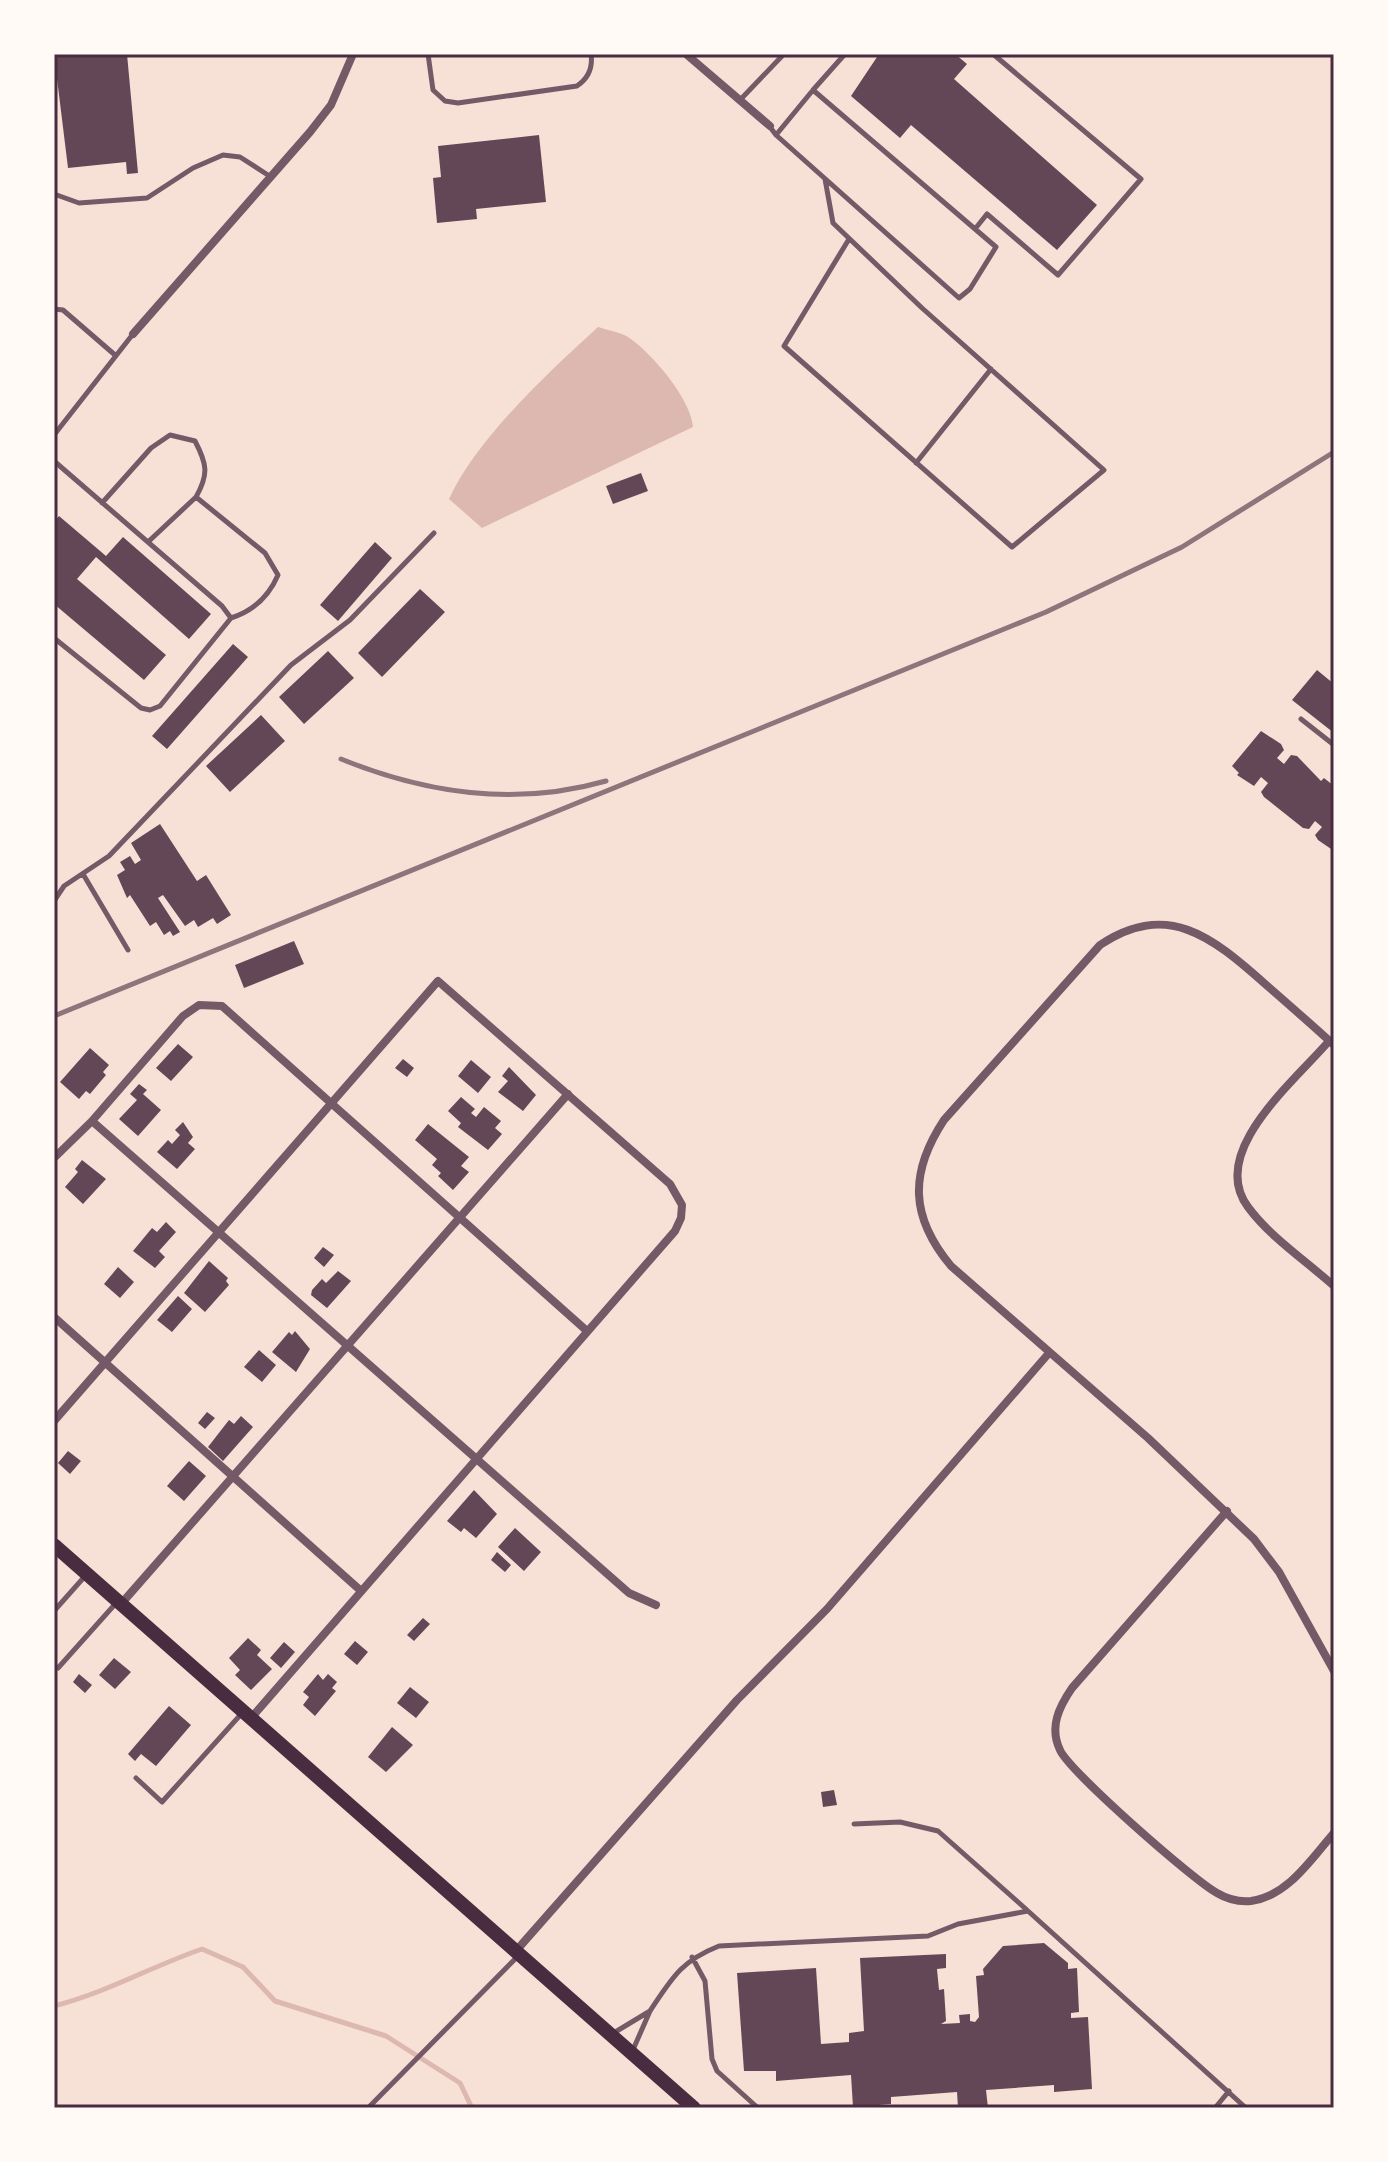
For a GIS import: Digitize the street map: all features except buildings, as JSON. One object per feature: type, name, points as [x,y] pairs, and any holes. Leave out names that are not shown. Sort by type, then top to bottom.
[{"type":"main road","points":[[54,1545],[694,2108]]},
{"type":"street","points":[[133,334],[331,105],[353,54]]},
{"type":"street","points":[[686,54],[770,126]]},
{"type":"street","points":[[1334,1286],[1257,1217],[1242,1198],[1236,1174],[1245,1140],[1332,1043],[1215,941],[1165,924],[1132,929],[1100,945],[944,1120],[927,1145],[919,1174],[918,1200],[935,1247],[951,1266],[1227,1511],[1279,1572],[1334,1671]]},
{"type":"street","points":[[54,1421],[438,981],[670,1184],[682,1205],[681,1218],[675,1231],[476,1460],[247,1714]]},
{"type":"street","points":[[54,1158],[92,1121],[169,1030],[199,1005],[222,1006],[587,1331]]},
{"type":"street","points":[[119,1603],[568,1094]]},
{"type":"street","points":[[92,1121],[345,1347],[629,1593],[656,1605]]},
{"type":"street","points":[[54,1317],[360,1590]]},
{"type":"street","points":[[517,1953],[737,1700],[827,1609],[1049,1353]]},
{"type":"street","points":[[1227,1511],[1072,1688],[1056,1717],[1055,1733],[1067,1763],[1219,1895],[1248,1902],[1266,1898],[1292,1881],[1334,1833]]},
{"type":"lane","points":[[428,54],[433,90],[445,101],[458,103],[577,86],[587,79],[592,64],[591,54]]},
{"type":"lane","points":[[740,100],[784,54]]},
{"type":"lane","points":[[776,135],[845,54]]},
{"type":"lane","points":[[975,229],[987,214],[1058,275],[1141,179],[993,54]]},
{"type":"lane","points":[[770,126],[776,135],[959,298],[970,289],[996,247],[813,90]]},
{"type":"lane","points":[[54,194],[79,203],[147,198],[193,168],[223,155],[240,157],[271,177]]},
{"type":"lane","points":[[825,179],[833,223],[1104,470],[1012,547],[784,346],[849,239]]},
{"type":"lane","points":[[54,309],[63,310],[115,355]]},
{"type":"lane","points":[[54,435],[133,334]]},
{"type":"lane","points":[[916,463],[991,369]]},
{"type":"lane","points":[[102,503],[151,448],[170,435],[195,441],[205,459],[207,476],[196,497],[148,542]]},
{"type":"lane","points":[[54,461],[231,618]]},
{"type":"lane","points":[[54,638],[141,708],[150,710],[160,706],[231,618],[245,613],[271,592],[278,575],[265,553],[196,497]]},
{"type":"lane","points":[[54,901],[64,886],[109,856],[291,665],[350,620],[434,533]]},
{"type":"lane","points":[[1301,719],[1334,745]]},
{"type":"lane","points":[[83,874],[128,950]]},
{"type":"lane","points":[[54,1611],[87,1574]]},
{"type":"lane","points":[[58,1668],[119,1603]]},
{"type":"lane","points":[[136,1778],[162,1802],[247,1714]]},
{"type":"lane","points":[[854,1824],[900,1822],[926,1825],[938,1831],[1246,2108]]},
{"type":"lane","points":[[632,2053],[650,2011],[675,1973],[692,1957],[719,1946],[928,1936],[958,1924],[1028,1911]]},
{"type":"lane","points":[[368,2108],[517,1953]]},
{"type":"lane","points":[[692,1957],[705,1981],[712,2059],[717,2071],[758,2108]]},
{"type":"lane","points":[[611,2035],[650,2011]]},
{"type":"lane","points":[[1215,2108],[1229,2091]]},
{"type":"shaded area","points":[[598,327],[625,335],[648,354],[678,390],[693,427],[482,528],[449,499],[461,476],[515,407]]},
{"type":"waterway","points":[[54,2006],[93,1994],[202,1949],[243,1967],[275,2001],[386,2036],[460,2083],[472,2108]]},
{"type":"railway","points":[[54,1016],[1046,612],[1182,547],[1334,452]]},
{"type":"railway","points":[[341,759],[406,781],[472,793],[538,793],[606,781]]}]
